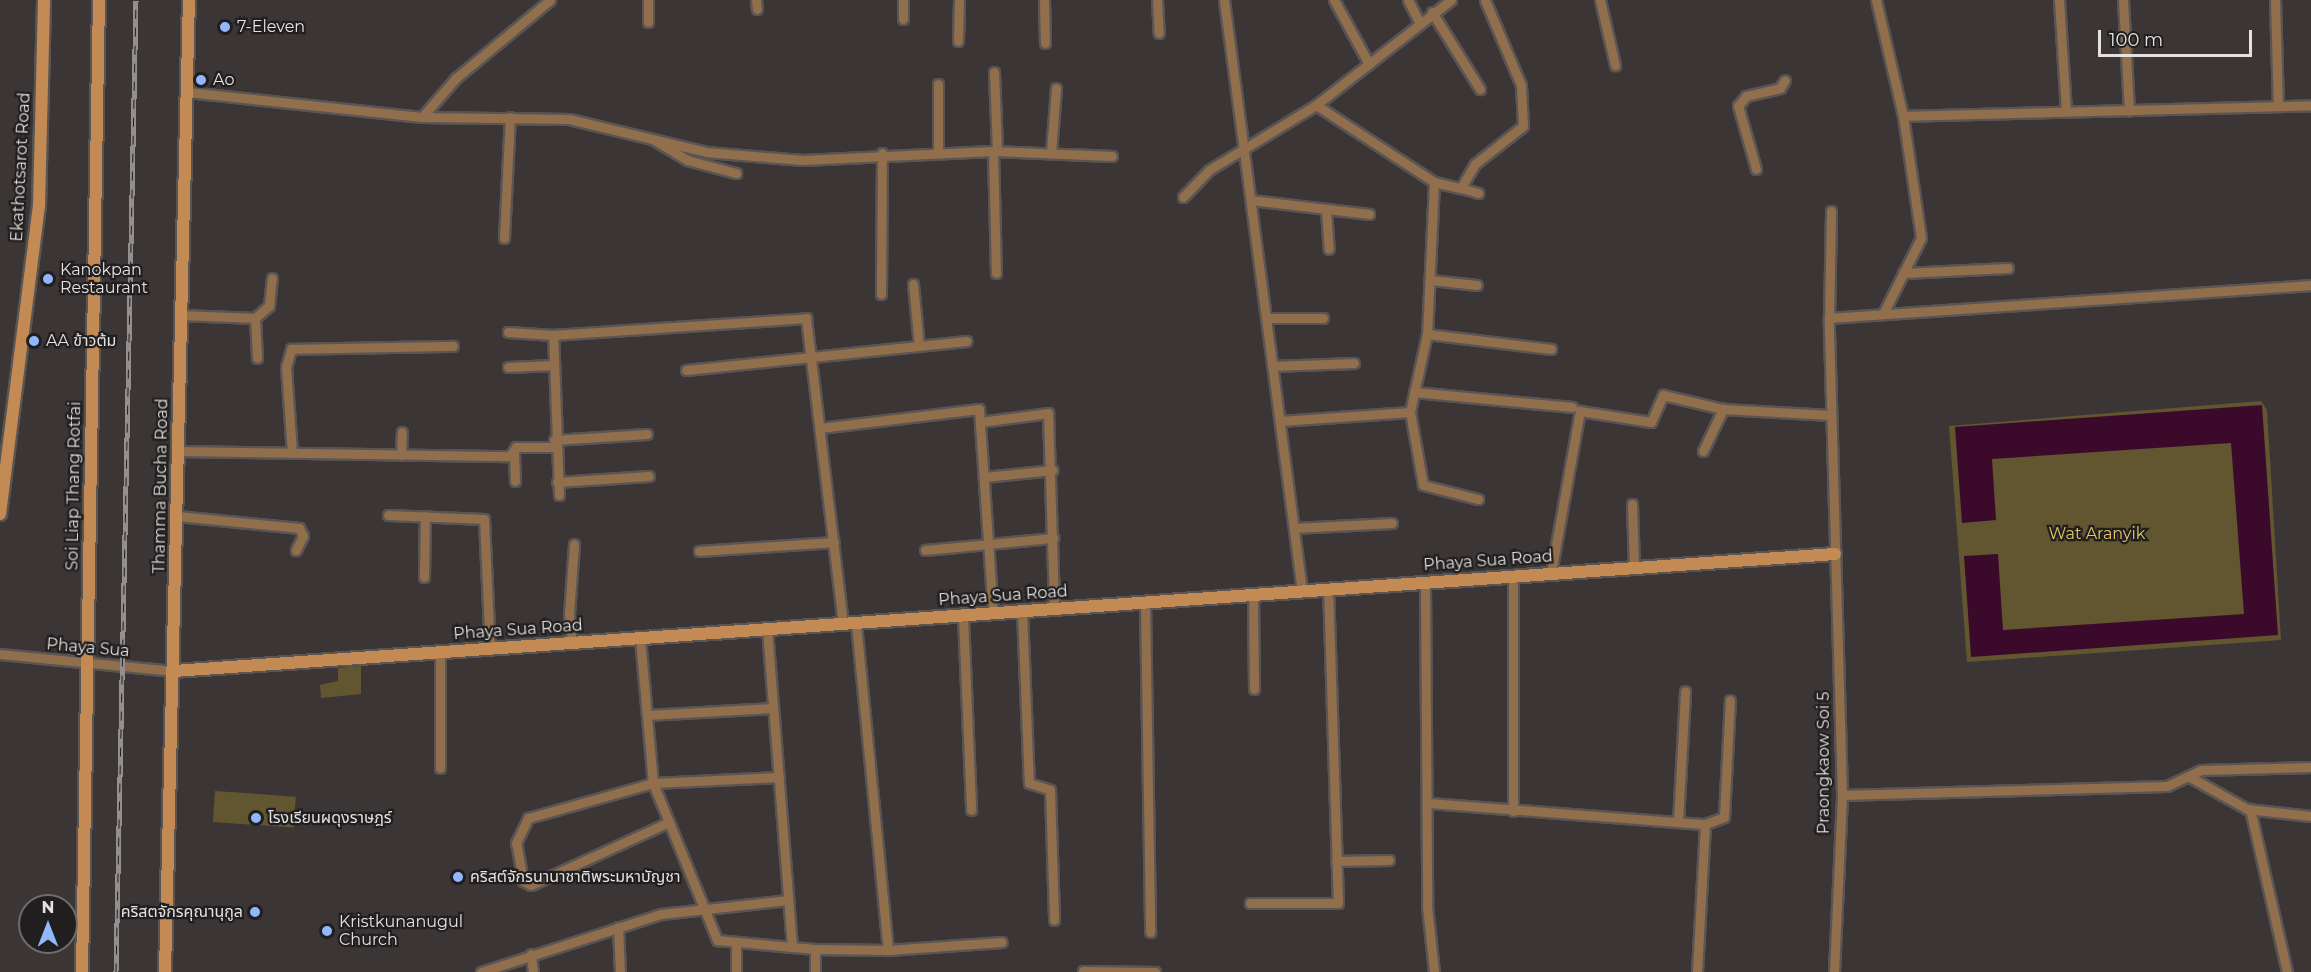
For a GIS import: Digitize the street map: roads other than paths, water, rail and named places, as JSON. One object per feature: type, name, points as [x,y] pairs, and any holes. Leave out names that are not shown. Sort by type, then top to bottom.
[{"type":"street","name":"Ekathotsarot Road","points":[[0,514],[3,467],[39,206],[44,0]]},
{"type":"street","name":"Soi Liap Thang Rotfai","points":[[82,972],[99,0]]},
{"type":"street","name":"Thamma Bucha Road","points":[[165,972],[189,0]]},
{"type":"street","points":[[423,117],[456,78],[550,0]]},
{"type":"street","points":[[648,0],[648,22]]},
{"type":"street","points":[[903,0],[903,19]]},
{"type":"street","points":[[958,41],[959,0]]},
{"type":"street","points":[[1044,0],[1045,43]]},
{"type":"street","points":[[1157,0],[1159,33]]},
{"type":"street","points":[[1224,0],[1302,591]]},
{"type":"street","points":[[1334,0],[1369,64]]},
{"type":"street","points":[[1408,0],[1419,22]]},
{"type":"street","points":[[1183,197],[1209,170],[1244,151],[1316,105],[1419,22],[1451,0]]},
{"type":"street","points":[[1461,188],[1475,164],[1515,136],[1525,119],[1521,85],[1485,0]]},
{"type":"street","points":[[1600,0],[1614,65]]},
{"type":"street","points":[[1876,0],[1903,116],[1921,238],[1884,312]]},
{"type":"street","points":[[2059,0],[2066,110]]},
{"type":"street","points":[[2122,0],[2129,111]]},
{"type":"street","points":[[2275,0],[2278,106]]},
{"type":"street","points":[[1432,12],[1480,88]]},
{"type":"street","points":[[994,72],[996,273]]},
{"type":"street","points":[[1756,169],[1738,105],[1746,96],[1780,88],[1785,80]]},
{"type":"street","points":[[938,84],[939,152]]},
{"type":"street","points":[[1051,153],[1056,88]]},
{"type":"street","points":[[187,92],[423,117],[569,119],[706,152],[802,160],[882,153],[995,151],[1112,156]]},
{"type":"street","points":[[1316,105],[1434,182],[1478,193]]},
{"type":"street","points":[[1903,116],[2311,105]]},
{"type":"street","points":[[504,238],[510,117]]},
{"type":"street","points":[[652,139],[672,154],[736,173]]},
{"type":"street","points":[[881,294],[882,153]]},
{"type":"street","points":[[1434,182],[1427,334],[1410,411],[1423,485],[1478,499]]},
{"type":"street","points":[[1251,200],[1369,214]]},
{"type":"street","points":[[1326,210],[1329,249]]},
{"type":"street","name":"Praongkaow Soi 5","points":[[1831,211],[1830,415],[1842,795],[1833,972]]},
{"type":"street","points":[[1903,273],[2008,268]]},
{"type":"street","points":[[181,315],[255,318],[269,306],[272,278]]},
{"type":"street","points":[[1431,280],[1477,285]]},
{"type":"street","points":[[913,284],[919,346]]},
{"type":"street","points":[[1829,318],[1884,312],[2311,285]]},
{"type":"street","points":[[255,318],[257,358]]},
{"type":"street","points":[[508,332],[552,335],[806,318],[843,624]]},
{"type":"street","points":[[1266,318],[1323,318]]},
{"type":"street","points":[[1427,334],[1551,349]]},
{"type":"street","points":[[552,335],[554,444],[559,495]]},
{"type":"street","points":[[686,370],[967,341]]},
{"type":"street","points":[[292,453],[286,367],[291,349],[453,346]]},
{"type":"street","points":[[1272,366],[1354,363]]},
{"type":"street","points":[[508,367],[554,365]]},
{"type":"street","points":[[1414,393],[1572,407]]},
{"type":"street","points":[[1551,573],[1580,411],[1649,423],[1663,395],[1723,409],[1830,415]]},
{"type":"street","points":[[820,428],[979,409],[993,613]]},
{"type":"street","points":[[1703,451],[1723,409]]},
{"type":"street","points":[[1280,421],[1410,411]]},
{"type":"street","points":[[980,422],[1048,413],[1053,470],[1054,609]]},
{"type":"street","points":[[401,454],[402,432]]},
{"type":"street","points":[[514,481],[516,447],[647,434]]},
{"type":"street","points":[[179,451],[401,454],[514,452]]},
{"type":"street","points":[[984,477],[1053,470]]},
{"type":"street","points":[[557,482],[649,476]]},
{"type":"street","points":[[1632,504],[1634,567]]},
{"type":"street","points":[[388,515],[479,516],[486,521],[490,649]]},
{"type":"street","points":[[177,516],[299,528],[303,536],[296,550]]},
{"type":"street","points":[[424,577],[425,516]]},
{"type":"street","points":[[1294,528],[1392,523]]},
{"type":"street","points":[[925,550],[1053,538]]},
{"type":"street","points":[[699,551],[834,542]]},
{"type":"street","points":[[572,643],[569,614],[574,544]]},
{"type":"street","name":"Phaya Sua Road","points":[[174,671],[1835,554]]},
{"type":"street","points":[[1513,575],[1513,811]]},
{"type":"street","points":[[1425,583],[1429,803],[1427,906],[1434,972]]},
{"type":"street","points":[[1250,903],[1338,903],[1328,590]]},
{"type":"street","points":[[1254,595],[1254,689]]},
{"type":"street","points":[[1145,603],[1150,932]]},
{"type":"street","points":[[1022,611],[1029,783],[1050,790],[1054,920]]},
{"type":"street","points":[[963,616],[972,810]]},
{"type":"street","points":[[856,623],[888,950]]},
{"type":"street","points":[[767,629],[792,947]]},
{"type":"street","points":[[640,638],[653,783],[717,940],[815,950],[888,950],[1002,942]]},
{"type":"street","points":[[440,652],[440,768]]},
{"type":"street","name":"Phaya Sua","points":[[0,654],[174,671]]},
{"type":"street","points":[[1678,822],[1685,691]]},
{"type":"street","points":[[1429,803],[1705,824],[1724,817],[1730,700]]},
{"type":"street","points":[[647,716],[773,708]]},
{"type":"street","points":[[1842,795],[2167,786],[2201,770],[2311,767]]},
{"type":"street","points":[[2188,776],[2250,809],[2311,816]]},
{"type":"street","points":[[669,822],[531,885],[523,881],[516,843],[524,820],[653,783],[779,777]]},
{"type":"street","points":[[2250,809],[2287,972]]},
{"type":"street","points":[[1697,972],[1705,824]]},
{"type":"street","points":[[1336,861],[1389,860]]},
{"type":"street","points":[[481,972],[661,914],[706,913],[788,900]]},
{"type":"street","points":[[618,927],[621,972]]},
{"type":"street","points":[[736,942],[736,972]]},
{"type":"street","points":[[815,950],[815,972]]},
{"type":"street","points":[[531,954],[533,972]]},
{"type":"street","points":[[1083,971],[1155,972]]},
{"type":"railway","points":[[116,972],[136,0]]},
{"type":"place","name":"7-Eleven","points":[[225,27]]},
{"type":"place","name":"Ao","points":[[201,80]]},
{"type":"place","name":"Kanokpan Restaurant","points":[[48,279]]},
{"type":"place","name":"AA ข้าวต้ม","points":[[34,341]]},
{"type":"place","name":"โรงเรียนผดุงราษฎร์","points":[[256,818]]},
{"type":"place","name":"คริสต์จักรนานาชาติพระมหาบัญชา","points":[[458,877]]},
{"type":"place","name":"คริสตจักรคุณานุกูล","points":[[255,912]]},
{"type":"place","name":"Kristkunanugul Church","points":[[327,931]]},
{"type":"park label","name":"Wat Aranyik","points":[[2097,534]]}]
